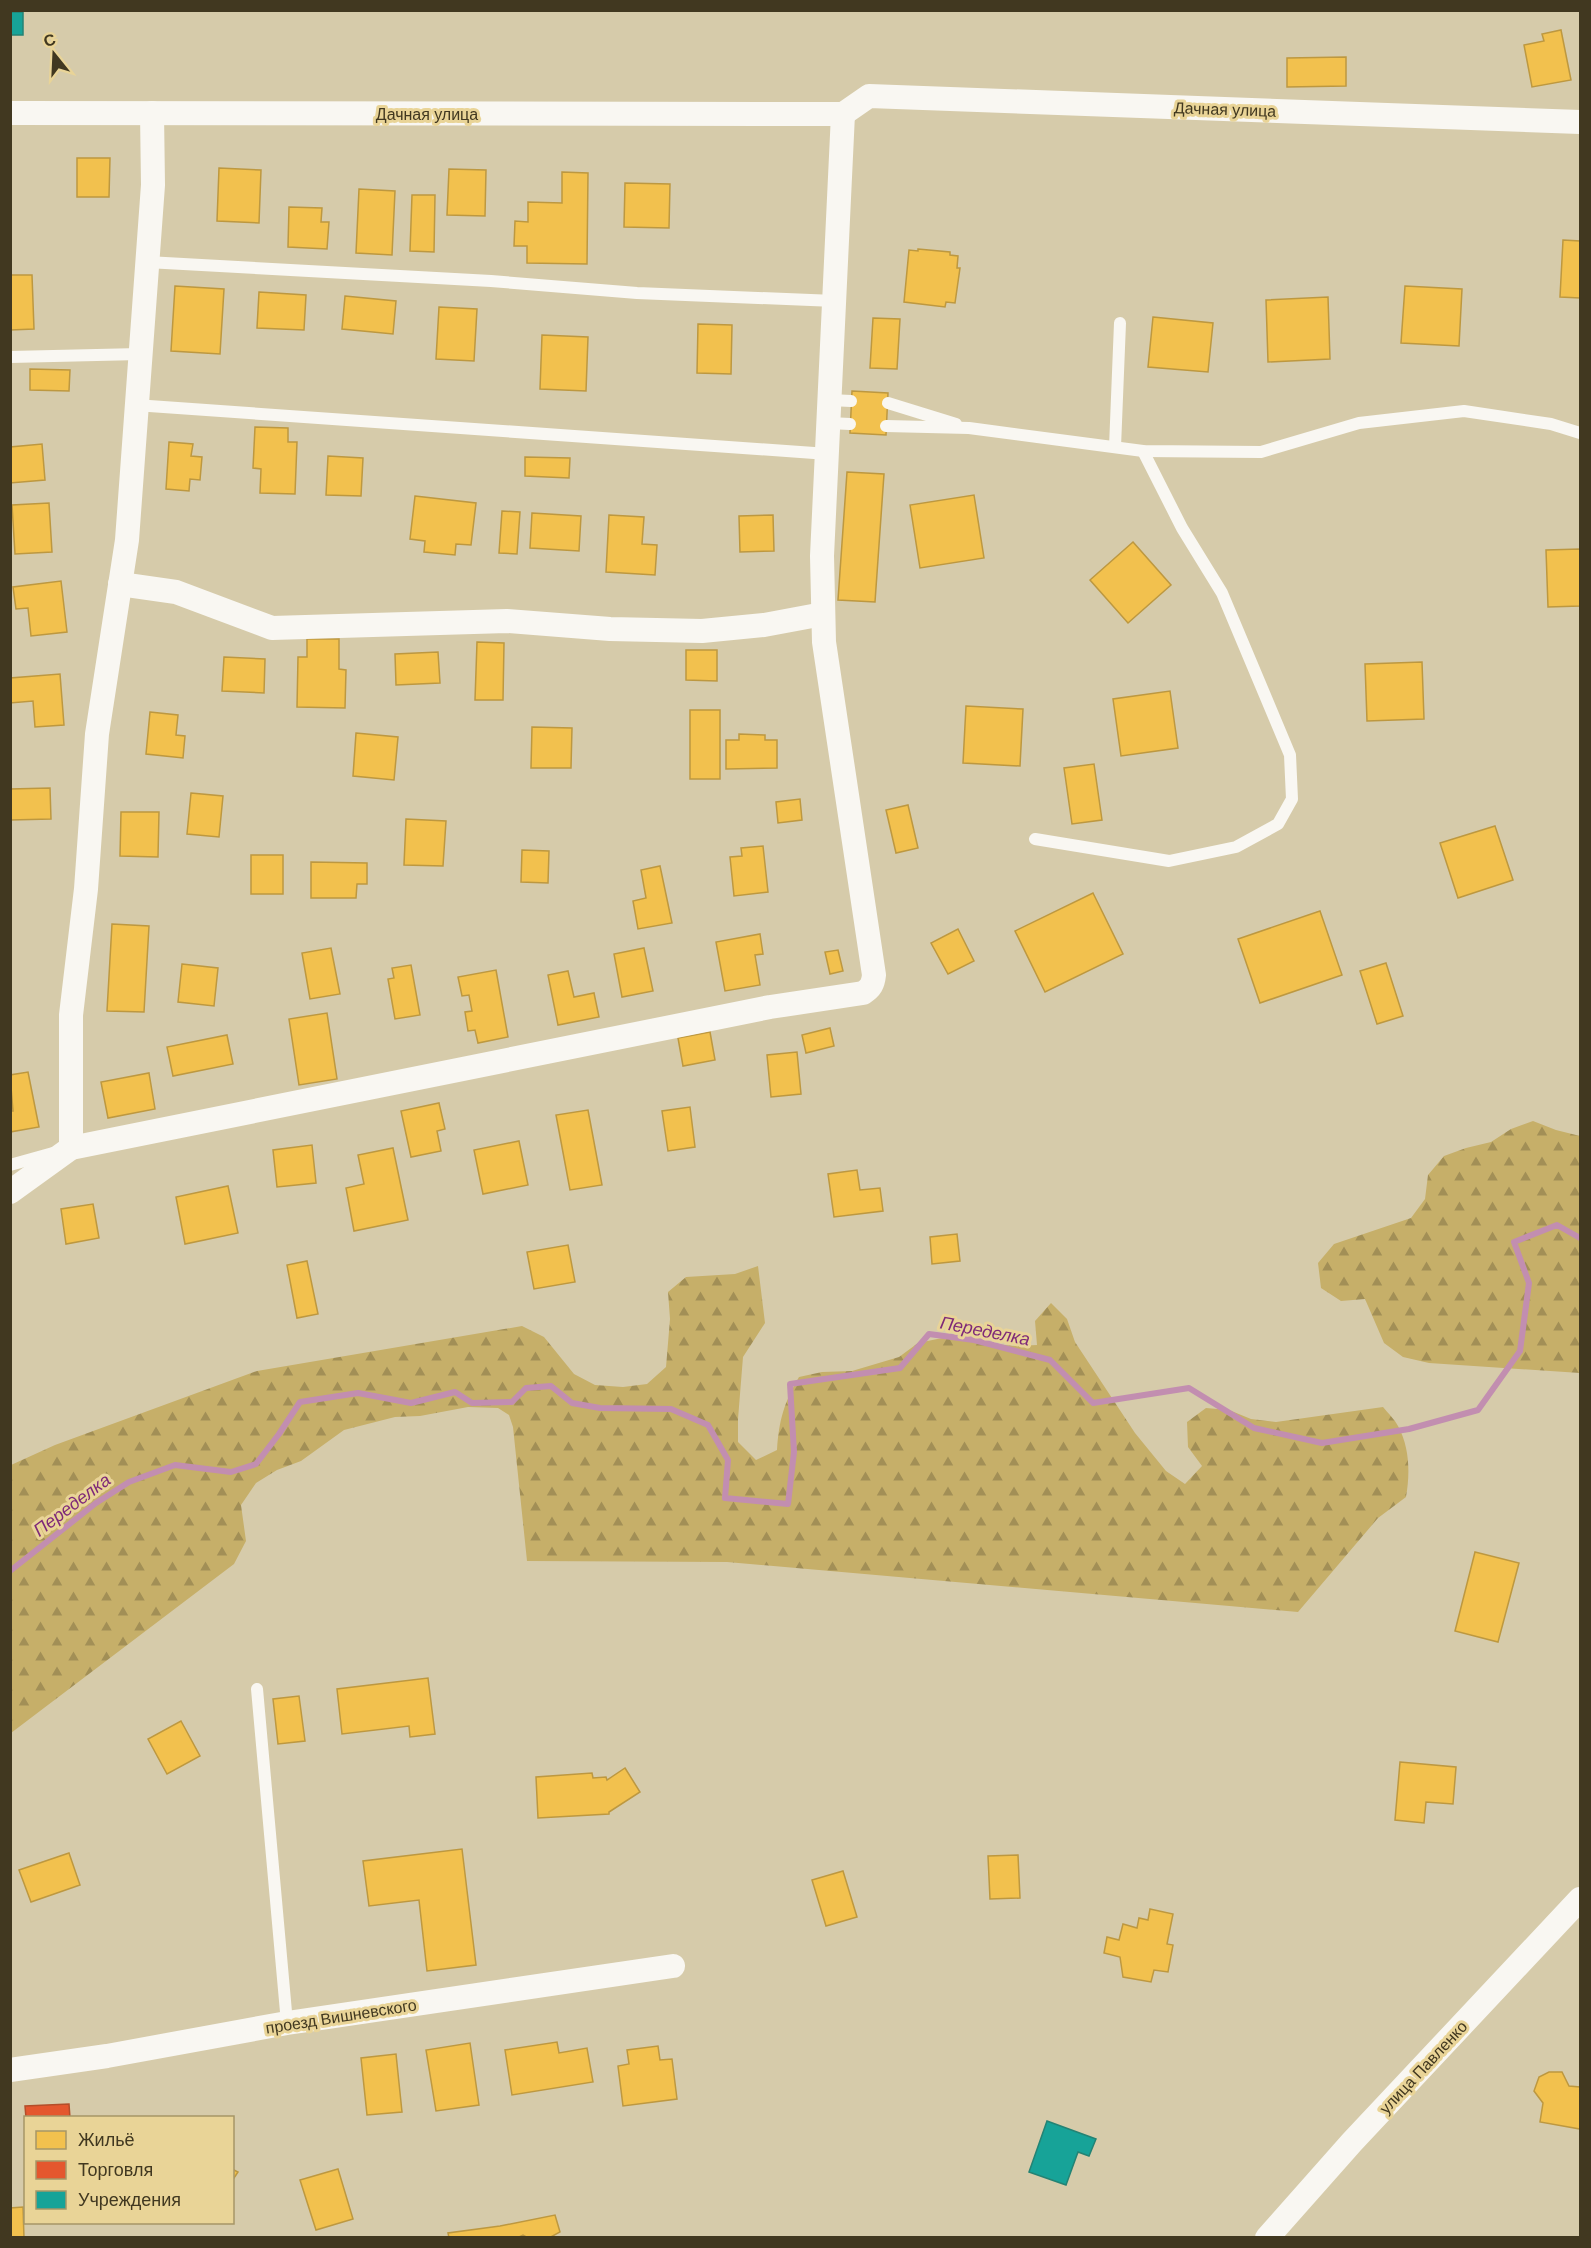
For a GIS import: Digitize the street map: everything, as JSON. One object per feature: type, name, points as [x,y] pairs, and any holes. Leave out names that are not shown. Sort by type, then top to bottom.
[{"type":"street","name":"Дачная улица","points":[[10,113],[843,114],[869,96],[1581,122]]},
{"type":"street","points":[[71,1148],[71,1015],[86,889],[97,734],[127,540],[135,405],[153,185],[152,113]]},
{"type":"street","points":[[10,1192],[71,1148],[770,1007],[863,993],[873,984],[874,975],[824,642],[823,614],[822,556],[828,454],[840,412],[835,301],[843,114]]},
{"type":"street","points":[[120,584],[176,592],[272,628],[507,621],[610,630],[702,631],[764,625],[823,614]]},
{"type":"street","name":"улица Павленко","points":[[1267,2238],[1352,2142],[1581,1899]]},
{"type":"street","name":"проезд Вишневского","points":[[10,2070],[107,2056],[287,2023],[673,1966]]},
{"type":"lane","points":[[147,262],[491,281],[637,293],[835,301]]},
{"type":"lane","points":[[1115,447],[1120,323]]},
{"type":"lane","points":[[10,357],[140,354]]},
{"type":"lane","points":[[888,403],[969,428]]},
{"type":"lane","points":[[135,405],[828,454]]},
{"type":"lane","points":[[886,426],[969,428],[1143,451],[1261,452],[1359,423],[1464,411],[1551,424],[1581,433]]},
{"type":"lane","points":[[1035,839],[1169,861],[1236,847],[1278,824],[1292,799],[1290,755],[1222,593],[1182,528],[1143,451]]},
{"type":"lane","points":[[10,1165],[71,1148]]},
{"type":"lane","points":[[257,1689],[287,2023]]},
{"type":"green space","points":[[1533,1121],[1580,1136],[1580,1373],[1429,1363],[1403,1357],[1384,1343],[1365,1299],[1341,1301],[1321,1288],[1318,1263],[1334,1244],[1411,1218],[1425,1199],[1428,1175],[1444,1156],[1491,1142],[1511,1129]]},
{"type":"green space","points":[[758,1266],[765,1323],[743,1357],[738,1419],[738,1442],[756,1460],[777,1450],[783,1412],[799,1377],[822,1372],[852,1371],[899,1357],[918,1343],[942,1338],[1014,1346],[1037,1345],[1035,1321],[1051,1303],[1067,1319],[1075,1342],[1135,1433],[1166,1471],[1185,1484],[1202,1466],[1188,1447],[1187,1422],[1206,1408],[1229,1410],[1251,1419],[1276,1422],[1383,1407],[1397,1424],[1405,1443],[1408,1470],[1406,1497],[1378,1518],[1298,1612],[727,1562],[527,1561],[513,1427],[509,1415],[498,1408],[468,1407],[420,1416],[395,1417],[344,1430],[301,1461],[277,1470],[256,1483],[241,1505],[246,1541],[234,1564],[11,1733],[11,1465],[55,1445],[257,1371],[522,1326],[544,1337],[574,1374],[595,1385],[623,1387],[647,1384],[666,1367],[670,1319],[668,1292],[686,1277],[735,1274]]},
{"type":"building: Жильё","points":[[1561,30],[1571,80],[1532,87],[1524,45],[1544,41],[1542,34]]},
{"type":"building: Жильё","points":[[1346,57],[1346,86],[1287,87],[1287,58]]},
{"type":"building: Жильё","points":[[77,158],[110,158],[109,197],[77,197]]},
{"type":"building: Жильё","points":[[219,168],[261,170],[259,223],[217,221]]},
{"type":"building: Жильё","points":[[449,169],[486,170],[485,216],[447,215]]},
{"type":"building: Жильё","points":[[562,172],[588,173],[587,264],[527,263],[527,246],[514,246],[515,221],[528,222],[528,202],[562,203]]},
{"type":"building: Жильё","points":[[625,183],[670,184],[669,228],[624,227]]},
{"type":"building: Жильё","points":[[359,189],[395,191],[392,255],[356,253]]},
{"type":"building: Жильё","points":[[412,195],[435,195],[434,252],[410,251]]},
{"type":"building: Жильё","points":[[289,207],[322,208],[321,222],[329,222],[327,249],[288,247]]},
{"type":"building: Жильё","points":[[1563,240],[1580,241],[1580,298],[1560,297]]},
{"type":"building: Жильё","points":[[918,249],[950,252],[950,255],[958,256],[957,268],[960,268],[955,303],[946,302],[945,307],[904,302],[909,250],[918,251]]},
{"type":"building: Жильё","points":[[10,275],[32,275],[34,329],[10,330]]},
{"type":"building: Жильё","points":[[175,286],[224,289],[220,354],[171,351]]},
{"type":"building: Жильё","points":[[1405,286],[1462,289],[1459,346],[1401,343]]},
{"type":"building: Жильё","points":[[259,292],[306,295],[304,330],[257,328]]},
{"type":"building: Жильё","points":[[345,296],[396,301],[393,334],[342,329]]},
{"type":"building: Жильё","points":[[1328,297],[1330,359],[1268,362],[1266,300]]},
{"type":"building: Жильё","points":[[439,307],[477,309],[474,361],[436,359]]},
{"type":"building: Жильё","points":[[1153,317],[1213,323],[1208,372],[1148,367]]},
{"type":"building: Жильё","points":[[873,318],[900,319],[897,369],[870,368]]},
{"type":"building: Жильё","points":[[698,324],[732,325],[731,374],[697,373]]},
{"type":"building: Жильё","points":[[542,335],[588,337],[586,391],[540,389]]},
{"type":"building: Жильё","points":[[30,369],[70,370],[69,391],[30,390]]},
{"type":"building: Жильё","points":[[852,391],[888,393],[886,435],[850,433]]},
{"type":"building: Жильё","points":[[255,427],[288,428],[288,442],[297,442],[295,494],[260,493],[261,469],[253,468]]},
{"type":"building: Жильё","points":[[169,442],[193,444],[191,456],[202,457],[200,480],[190,479],[189,491],[166,489]]},
{"type":"building: Жильё","points":[[42,444],[45,480],[10,483],[10,447]]},
{"type":"building: Жильё","points":[[328,456],[363,458],[361,496],[326,495]]},
{"type":"building: Жильё","points":[[525,457],[570,458],[569,478],[525,476]]},
{"type":"building: Жильё","points":[[847,472],[884,474],[875,602],[838,600]]},
{"type":"building: Жильё","points":[[974,495],[984,558],[920,568],[910,505]]},
{"type":"building: Жильё","points":[[415,496],[476,503],[471,545],[456,544],[455,555],[424,552],[425,541],[410,539]]},
{"type":"building: Жильё","points":[[49,503],[52,552],[15,554],[12,505]]},
{"type":"building: Жильё","points":[[502,511],[520,512],[517,554],[499,553]]},
{"type":"building: Жильё","points":[[532,513],[581,516],[579,551],[530,548]]},
{"type":"building: Жильё","points":[[609,515],[644,517],[642,544],[657,545],[655,575],[606,572]]},
{"type":"building: Жильё","points":[[773,515],[774,551],[740,552],[739,516]]},
{"type":"building: Жильё","points":[[1133,542],[1171,585],[1128,623],[1090,580]]},
{"type":"building: Жильё","points":[[1580,549],[1580,606],[1548,607],[1546,550]]},
{"type":"building: Жильё","points":[[61,581],[67,632],[31,636],[28,608],[16,609],[13,587]]},
{"type":"building: Жильё","points":[[307,639],[339,639],[339,669],[346,670],[345,708],[297,707],[298,657],[307,657]]},
{"type":"building: Жильё","points":[[477,642],[504,643],[503,700],[475,700]]},
{"type":"building: Жильё","points":[[686,650],[717,650],[717,681],[686,680]]},
{"type":"building: Жильё","points":[[438,652],[440,683],[396,685],[395,654]]},
{"type":"building: Жильё","points":[[224,657],[265,659],[264,693],[222,691]]},
{"type":"building: Жильё","points":[[1422,662],[1424,719],[1367,721],[1365,664]]},
{"type":"building: Жильё","points":[[60,674],[64,725],[35,727],[33,701],[10,703],[10,678]]},
{"type":"building: Жильё","points":[[1170,691],[1178,748],[1121,756],[1113,699]]},
{"type":"building: Жильё","points":[[966,706],[1023,709],[1020,766],[963,763]]},
{"type":"building: Жильё","points":[[690,710],[720,710],[720,779],[690,779]]},
{"type":"building: Жильё","points":[[150,712],[178,715],[176,735],[185,736],[183,758],[146,754]]},
{"type":"building: Жильё","points":[[532,727],[572,728],[571,768],[531,768]]},
{"type":"building: Жильё","points":[[356,733],[398,737],[394,780],[353,776]]},
{"type":"building: Жильё","points":[[739,734],[765,735],[765,740],[777,740],[777,768],[726,769],[726,740],[739,740]]},
{"type":"building: Жильё","points":[[1094,764],[1102,820],[1072,824],[1064,768]]},
{"type":"building: Жильё","points":[[50,788],[51,819],[10,820],[10,789]]},
{"type":"building: Жильё","points":[[191,793],[223,796],[219,837],[187,834]]},
{"type":"building: Жильё","points":[[800,799],[802,820],[778,823],[776,802]]},
{"type":"building: Жильё","points":[[908,805],[918,848],[896,853],[886,810]]},
{"type":"building: Жильё","points":[[121,812],[159,812],[158,857],[120,856]]},
{"type":"building: Жильё","points":[[406,819],[446,821],[443,866],[404,865]]},
{"type":"building: Жильё","points":[[1495,826],[1513,880],[1458,898],[1440,843]]},
{"type":"building: Жильё","points":[[763,846],[768,892],[734,896],[730,857],[742,856],[741,848]]},
{"type":"building: Жильё","points":[[522,850],[549,851],[548,883],[521,882]]},
{"type":"building: Жильё","points":[[251,855],[283,855],[283,894],[251,894]]},
{"type":"building: Жильё","points":[[311,862],[367,863],[367,884],[357,884],[356,898],[311,898]]},
{"type":"building: Жильё","points":[[660,866],[672,923],[638,929],[633,901],[646,898],[641,870]]},
{"type":"building: Жильё","points":[[1093,893],[1123,954],[1045,992],[1015,931]]},
{"type":"building: Жильё","points":[[1320,911],[1342,975],[1260,1003],[1238,939]]},
{"type":"building: Жильё","points":[[112,924],[149,926],[144,1012],[107,1011]]},
{"type":"building: Жильё","points":[[958,929],[974,961],[948,974],[931,943]]},
{"type":"building: Жильё","points":[[760,934],[763,954],[755,955],[760,985],[725,991],[716,942]]},
{"type":"building: Жильё","points":[[331,948],[340,994],[310,999],[302,953]]},
{"type":"building: Жильё","points":[[644,948],[653,991],[622,997],[614,954]]},
{"type":"building: Жильё","points":[[838,950],[843,971],[830,974],[825,952]]},
{"type":"building: Жильё","points":[[1386,963],[1403,1016],[1377,1024],[1360,971]]},
{"type":"building: Жильё","points":[[182,964],[218,968],[214,1006],[178,1002]]},
{"type":"building: Жильё","points":[[411,965],[420,1015],[395,1019],[388,979],[394,978],[392,968]]},
{"type":"building: Жильё","points":[[496,970],[508,1037],[478,1043],[475,1030],[468,1031],[465,1012],[472,1011],[469,995],[462,996],[458,977]]},
{"type":"building: Жильё","points":[[568,971],[574,997],[594,993],[599,1017],[558,1025],[548,975]]},
{"type":"building: Жильё","points":[[327,1013],[337,1079],[299,1085],[289,1019]]},
{"type":"building: Жильё","points":[[830,1028],[834,1046],[806,1053],[802,1035]]},
{"type":"building: Жильё","points":[[710,1032],[715,1060],[683,1066],[678,1038]]},
{"type":"building: Жильё","points":[[227,1035],[233,1064],[173,1076],[167,1047]]},
{"type":"building: Жильё","points":[[797,1052],[801,1094],[771,1097],[767,1055]]},
{"type":"building: Жильё","points":[[28,1072],[39,1127],[10,1132],[10,1111],[13,1111],[10,1075]]},
{"type":"building: Жильё","points":[[149,1073],[155,1109],[108,1118],[101,1082]]},
{"type":"building: Жильё","points":[[439,1103],[445,1129],[437,1131],[441,1151],[411,1157],[401,1111]]},
{"type":"building: Жильё","points":[[690,1107],[695,1147],[668,1151],[662,1111]]},
{"type":"building: Жильё","points":[[588,1110],[602,1185],[570,1190],[556,1115]]},
{"type":"building: Жильё","points":[[519,1141],[528,1185],[483,1194],[474,1150]]},
{"type":"building: Жильё","points":[[312,1145],[316,1183],[277,1187],[273,1150]]},
{"type":"building: Жильё","points":[[393,1148],[408,1220],[354,1231],[346,1188],[364,1184],[358,1155]]},
{"type":"building: Жильё","points":[[857,1170],[860,1190],[880,1188],[883,1211],[834,1217],[828,1174]]},
{"type":"building: Жильё","points":[[228,1186],[238,1233],[185,1244],[176,1197]]},
{"type":"building: Жильё","points":[[93,1204],[99,1238],[66,1244],[61,1209]]},
{"type":"building: Жильё","points":[[957,1234],[960,1261],[932,1264],[930,1237]]},
{"type":"building: Жильё","points":[[568,1245],[575,1282],[534,1289],[527,1252]]},
{"type":"building: Жильё","points":[[307,1261],[318,1314],[297,1318],[287,1265]]},
{"type":"building: Жильё","points":[[1475,1552],[1519,1563],[1498,1642],[1455,1631]]},
{"type":"building: Жильё","points":[[428,1678],[435,1734],[410,1737],[409,1726],[342,1734],[337,1689]]},
{"type":"building: Жильё","points":[[299,1696],[305,1741],[278,1744],[273,1699]]},
{"type":"building: Жильё","points":[[181,1721],[200,1756],[167,1774],[148,1739]]},
{"type":"building: Жильё","points":[[1400,1762],[1456,1767],[1453,1804],[1426,1802],[1424,1823],[1395,1820]]},
{"type":"building: Жильё","points":[[625,1768],[640,1792],[609,1814],[538,1818],[536,1777],[592,1773],[593,1778],[606,1777],[607,1780]]},
{"type":"building: Жильё","points":[[462,1849],[476,1965],[427,1971],[419,1900],[369,1906],[363,1861]]},
{"type":"building: Жильё","points":[[69,1853],[80,1885],[31,1902],[19,1870]]},
{"type":"building: Жильё","points":[[1018,1855],[1020,1898],[990,1899],[988,1856]]},
{"type":"building: Жильё","points":[[843,1871],[857,1917],[826,1926],[812,1880]]},
{"type":"building: Жильё","points":[[1150,1909],[1173,1914],[1167,1944],[1173,1945],[1168,1972],[1154,1970],[1151,1982],[1123,1977],[1120,1957],[1104,1953],[1107,1937],[1119,1940],[1123,1924],[1137,1928],[1139,1918],[1148,1920]]},
{"type":"building: Жильё","points":[[557,2042],[559,2053],[587,2048],[593,2082],[512,2095],[505,2050]]},
{"type":"building: Жильё","points":[[470,2043],[479,2105],[436,2111],[426,2050]]},
{"type":"building: Жильё","points":[[658,2046],[660,2060],[672,2059],[677,2099],[623,2106],[618,2066],[629,2064],[627,2050]]},
{"type":"building: Жильё","points":[[396,2054],[402,2112],[367,2115],[361,2058]]},
{"type":"building: Жильё","points":[[1549,2072],[1562,2072],[1569,2086],[1580,2087],[1580,2129],[1540,2122],[1543,2103],[1534,2091],[1539,2077]]},
{"type":"building: Жильё","points":[[338,2169],[353,2219],[316,2230],[300,2180]]},
{"type":"building: Жильё","points":[[23,2207],[24,2238],[10,2238],[10,2208]]},
{"type":"building: Жильё","points":[[555,2215],[560,2232],[549,2238],[528,2238],[523,2235],[517,2238],[449,2238],[448,2233],[500,2226]]},
{"type":"building: Торговля","points":[[69,2104],[70,2116],[26,2116],[25,2106]]},
{"type":"building: Учреждения","points":[[10,12],[23,12],[23,35],[10,35]]},
{"type":"building: Учреждения","points":[[1047,2121],[1096,2139],[1089,2156],[1078,2152],[1066,2185],[1029,2172]]},
{"type":"waterway","name":"Переделка","points":[[10,1571],[96,1503],[129,1482],[175,1465],[231,1472],[256,1464],[300,1402],[358,1393],[411,1403],[455,1392],[472,1403],[512,1402],[526,1388],[551,1386],[572,1403],[600,1408],[671,1409],[708,1425],[728,1460],[725,1498],[788,1504],[794,1452],[790,1384],[900,1368],[929,1334],[974,1340],[1050,1360],[1093,1403],[1189,1388],[1254,1428],[1322,1443],[1409,1429],[1478,1410],[1520,1351],[1529,1283],[1514,1242],[1557,1225],[1580,1238]]}]
